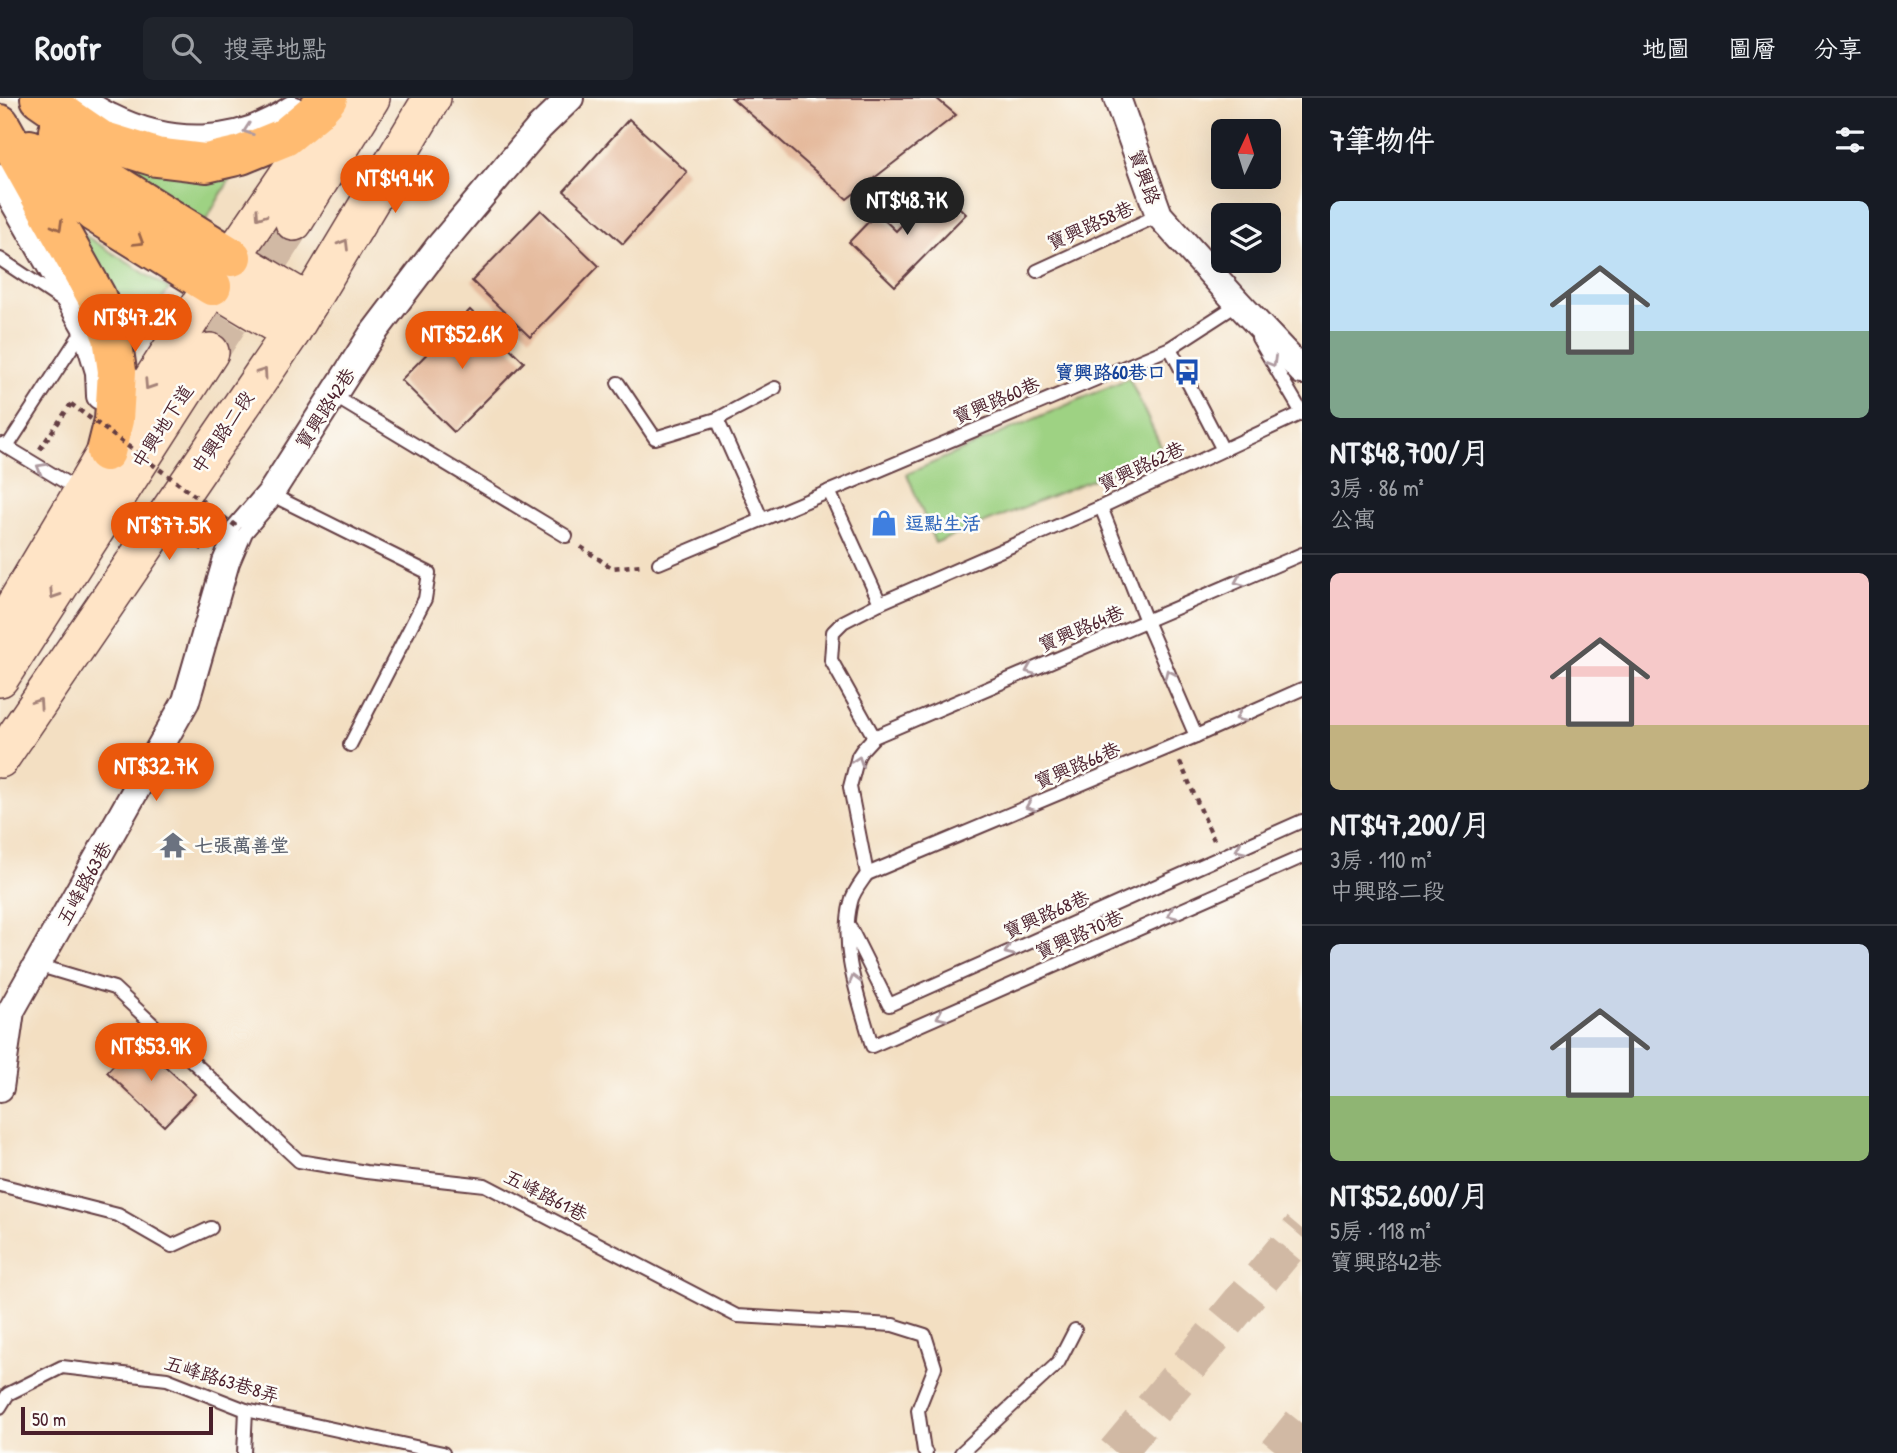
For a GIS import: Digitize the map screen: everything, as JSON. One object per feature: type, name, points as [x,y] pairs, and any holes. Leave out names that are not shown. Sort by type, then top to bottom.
[{"type":"highway","points":[[31,98],[65,139],[113,183],[222,272]]},
{"type":"highway","points":[[40,98],[101,140],[156,157],[206,163],[241,155],[285,138],[315,112],[307,99]]},
{"type":"highway","points":[[0,112],[41,163],[93,212],[222,272]]},
{"type":"highway","points":[[0,124],[96,296],[112,337],[117,371],[114,420],[94,473]]},
{"type":"street","points":[[77,98],[111,118],[158,135],[201,140],[232,136],[274,122],[307,99]]},
{"type":"street","points":[[3,618],[222,272],[340,98]]},
{"type":"street","points":[[294,222],[371,98]]},
{"type":"street","name":"中興路二段","points":[[0,759],[300,318],[432,98]]},
{"type":"street","name":"寶興路42巷","points":[[270,494],[371,336],[437,249],[540,128],[570,98]]},
{"type":"street","name":"寶興路","points":[[1119,98],[1159,215],[1302,371]]},
{"type":"street","points":[[0,178],[82,319],[99,372],[102,420],[94,473]]},
{"type":"street","points":[[222,272],[300,318]]},
{"type":"street","name":"中興地下道","points":[[0,678],[210,352]]},
{"type":"street","name":"五峰路63巷","points":[[0,1088],[11,1011],[186,701],[226,562],[240,529],[270,494]]},
{"type":"lane","name":"寶興路58巷","points":[[1037,271],[1159,215]]},
{"type":"lane","points":[[0,259],[82,319],[4,444],[31,462],[94,473]]},
{"type":"lane","name":"寶興路60巷","points":[[659,563],[1170,348],[1238,303]]},
{"type":"lane","name":"寶興路62巷","points":[[874,737],[831,660],[833,632],[843,622],[880,603],[1101,507],[1302,413],[1238,303]]},
{"type":"lane","points":[[1170,348],[1223,450]]},
{"type":"lane","points":[[618,383],[655,438],[717,419],[775,388]]},
{"type":"lane","points":[[334,396],[566,536]]},
{"type":"lane","points":[[717,419],[762,520]]},
{"type":"lane","points":[[829,492],[880,603]]},
{"type":"lane","points":[[270,494],[429,573],[425,599],[350,745]]},
{"type":"lane","points":[[1101,507],[1146,621],[1196,736]]},
{"type":"lane","name":"寶興路64巷","points":[[874,737],[1302,554]]},
{"type":"lane","name":"寶興路66巷","points":[[867,874],[1302,689]]},
{"type":"lane","points":[[848,923],[851,901],[867,874],[850,787],[858,756],[874,737]]},
{"type":"lane","name":"寶興路68巷","points":[[848,923],[889,1005],[1302,821]]},
{"type":"lane","name":"寶興路70巷","points":[[848,923],[849,962],[872,1046],[1302,858]]},
{"type":"lane","name":"五峰路61巷","points":[[37,965],[114,988],[299,1161],[366,1172],[485,1185],[737,1316],[893,1325],[925,1335],[935,1367],[918,1410],[926,1453]]},
{"type":"lane","points":[[0,1185],[118,1215],[172,1246],[211,1228]]},
{"type":"lane","points":[[961,1453],[1058,1363],[1075,1330]]},
{"type":"lane","name":"五峰路63巷8弄","points":[[0,1407],[8,1394],[62,1367],[167,1379],[246,1410],[443,1453]]},
{"type":"lane","points":[[244,1453],[246,1410]]},
{"type":"path","points":[[31,462],[71,404],[240,529]]},
{"type":"path","points":[[566,536],[612,568],[659,563]]},
{"type":"path","points":[[190,541],[204,550]]},
{"type":"path","points":[[1173,746],[1221,858]]},
{"type":"green space","points":[[119,162],[233,174],[200,230],[163,205]]},
{"type":"green space","points":[[78,231],[169,289],[131,344]]},
{"type":"green space","points":[[1129,378],[1163,451],[935,543],[907,474]]},
{"type":"building","points":[[732,98],[936,98],[956,115],[847,199]]},
{"type":"building","points":[[629,119],[687,172],[623,244],[564,191]]},
{"type":"building","points":[[938,187],[966,214],[895,286],[849,242],[877,213],[896,231]]},
{"type":"building","points":[[541,210],[599,266],[530,337],[472,281]]},
{"type":"building","points":[[470,310],[524,362],[454,432],[401,380]]},
{"type":"building","points":[[137,1040],[195,1094],[164,1126],[107,1072]]},
{"type":"tunnel","points":[[210,352],[294,222]]},
{"type":"tunnel","points":[[1116,1453],[1302,1229]]},
{"type":"tunnel","points":[[1278,1453],[1302,1423]]},
{"type":"place","name":"寶興路60巷口","points":[[1187,372]]},
{"type":"place","name":"逗點生活","points":[[884,523]]},
{"type":"place","name":"七張萬善堂","points":[[173,845]]}]
